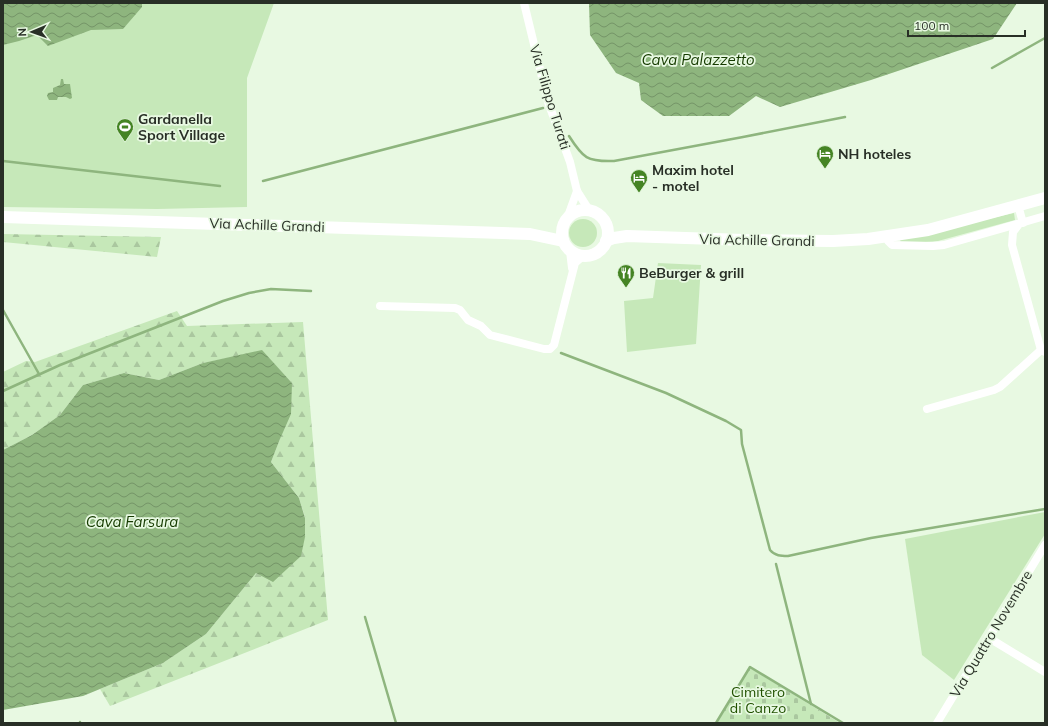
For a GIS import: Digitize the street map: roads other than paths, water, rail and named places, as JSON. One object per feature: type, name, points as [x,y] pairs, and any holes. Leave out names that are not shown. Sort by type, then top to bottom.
[{"type":"main road","name":"Via Achille Grandi","points":[[606,241],[627,236],[744,240],[849,241],[928,230],[1045,198]]},
{"type":"main road","name":"Via Achille Grandi","points":[[530,234],[551,230],[565,221],[574,212],[578,210],[589,210],[601,216],[607,228],[627,236]]},
{"type":"main road","name":"Via Achille Grandi","points":[[3,217],[530,234],[563,241]]},
{"type":"main road","points":[[565,221],[562,233],[563,241],[570,251],[583,256],[598,252],[603,247],[606,241],[607,228]]},
{"type":"street","name":"Via Filippo Turati","points":[[524,3],[545,90],[570,162],[576,191],[589,210]]},
{"type":"street","name":"Via Filippo Turati","points":[[565,221],[576,191]]},
{"type":"street","points":[[1018,206],[1021,223]]},
{"type":"street","points":[[887,236],[888,241],[892,245],[944,245],[1045,216]]},
{"type":"street","points":[[927,409],[1000,387],[1043,351],[1012,245],[1012,232],[1021,223]]},
{"type":"street","points":[[996,230],[1006,237],[1012,245]]},
{"type":"street","points":[[570,251],[572,271]]},
{"type":"street","points":[[380,306],[456,308],[460,310],[468,320],[481,326],[490,335],[548,349],[554,345],[575,263],[583,256]]},
{"type":"street","name":"Via Quattro Novembre","points":[[937,723],[1045,545]]},
{"type":"street","points":[[989,638],[1045,672]]},
{"type":"water","points":[[3,3],[142,3],[142,7],[123,29],[91,30],[48,46],[37,35],[3,45]]},
{"type":"water","name":"Cava Palazzetto","points":[[589,3],[1017,3],[993,39],[871,80],[780,107],[756,96],[729,116],[663,116],[641,100],[639,83],[616,73],[590,35]]},
{"type":"water","points":[[61,79],[63,79],[64,84],[70,84],[72,98],[58,97],[57,100],[49,100],[47,96],[48,93],[53,92],[53,88],[60,85]]},
{"type":"water","name":"Cava Farsura","points":[[262,350],[292,383],[291,414],[271,462],[299,498],[305,518],[305,537],[301,556],[273,582],[256,573],[206,634],[163,663],[83,696],[3,710],[3,450],[32,435],[60,415],[83,385],[124,373],[159,380],[203,363]]},
{"type":"waterway","points":[[992,68],[1045,38]]},
{"type":"waterway","points":[[263,181],[543,108]]},
{"type":"waterway","points":[[569,136],[582,154],[587,157],[598,161],[614,161],[845,117]]},
{"type":"waterway","points":[[3,161],[220,186]]},
{"type":"waterway","points":[[3,391],[60,365],[223,301],[249,293],[271,289],[311,291]]},
{"type":"waterway","points":[[3,310],[39,374]]},
{"type":"waterway","points":[[561,353],[666,393],[726,421],[741,430],[742,444],[770,550],[778,555],[788,556],[871,538],[1045,509]]},
{"type":"waterway","points":[[776,564],[811,704]]},
{"type":"waterway","points":[[365,617],[396,723]]},
{"type":"waterway","points":[[716,723],[750,667],[843,723]]},
{"type":"place","name":"Gardanella Sport Village","points":[[125,142]]},
{"type":"place","name":"NH hoteles","points":[[825,169]]},
{"type":"place","name":"Maxim hotel - motel","points":[[639,193]]},
{"type":"place","name":"BeBurger & grill","points":[[626,288]]},
{"type":"park label","name":"Cimitero di Canzo","points":[[758,700]]}]
